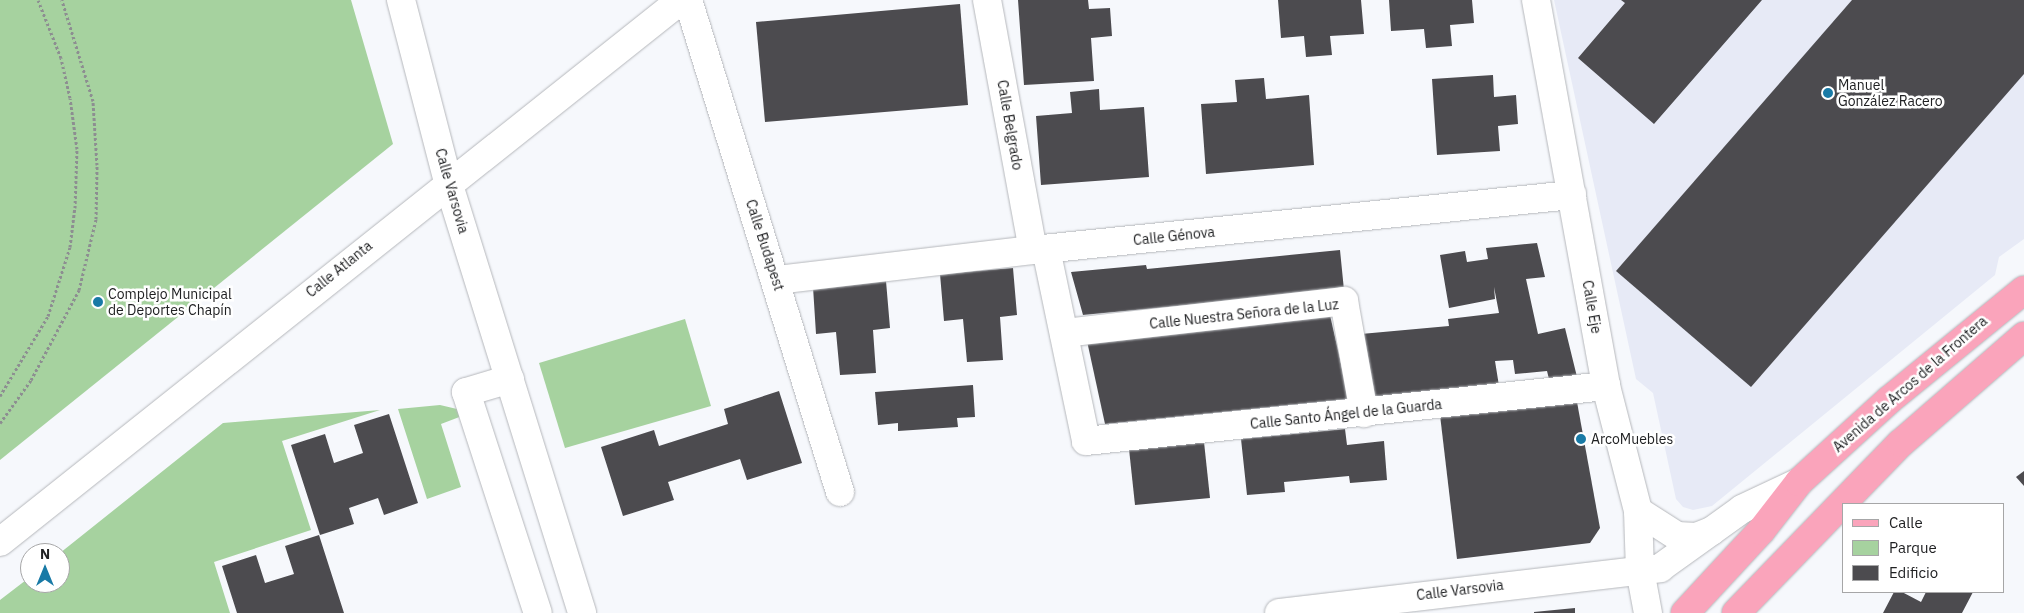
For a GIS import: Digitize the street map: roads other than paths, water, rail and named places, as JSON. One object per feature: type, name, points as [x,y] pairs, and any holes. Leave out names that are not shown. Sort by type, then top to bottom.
[{"type":"main road","name":"Avenida de Arcos de la Frontera","points":[[1685,613],[1761,531],[1799,482],[1889,400],[2024,290]]},
{"type":"main road","points":[[1843,503],[1901,443],[2024,336]]},
{"type":"main road","points":[[1736,613],[1842,504]]},
{"type":"street","name":"Calle Varsovia","points":[[401,0],[448,182],[582,613]]},
{"type":"street","name":"Calle Atlanta","points":[[0,542],[448,182],[681,0]]},
{"type":"street","name":"Calle Budapest","points":[[688,0],[840,492]]},
{"type":"street","name":"Calle Belgrado","points":[[987,0],[1039,249],[1064,333],[1086,441]]},
{"type":"street","name":"Calle Eje","points":[[1536,0],[1606,386],[1638,511],[1640,570],[1648,613]]},
{"type":"street","name":"Calle Génova","points":[[776,280],[1039,249],[1572,195]]},
{"type":"street","name":"Calle Nuestra Señora de la Luz","points":[[1064,333],[1344,301],[1364,413]]},
{"type":"street","points":[[510,379],[466,392],[538,613]]},
{"type":"street","name":"Calle Santo Ángel de la Guarda","points":[[1086,441],[1606,386]]},
{"type":"street","name":"Avenida de Arcos de la Frontera","points":[[1640,570],[1668,565],[1742,509],[1799,482]]},
{"type":"street","name":"Avenida de Arcos de la Frontera","points":[[1638,511],[1677,536],[1696,537],[1716,530]]},
{"type":"street","name":"Calle Varsovia","points":[[1279,613],[1381,607],[1640,570]]},
{"type":"place","name":"Manuel González Racero","points":[[1828,93]]},
{"type":"place","name":"Complejo Municipal de Deportes Chapín","points":[[98,302]]},
{"type":"place","name":"ArcoMuebles","points":[[1581,439]]}]
